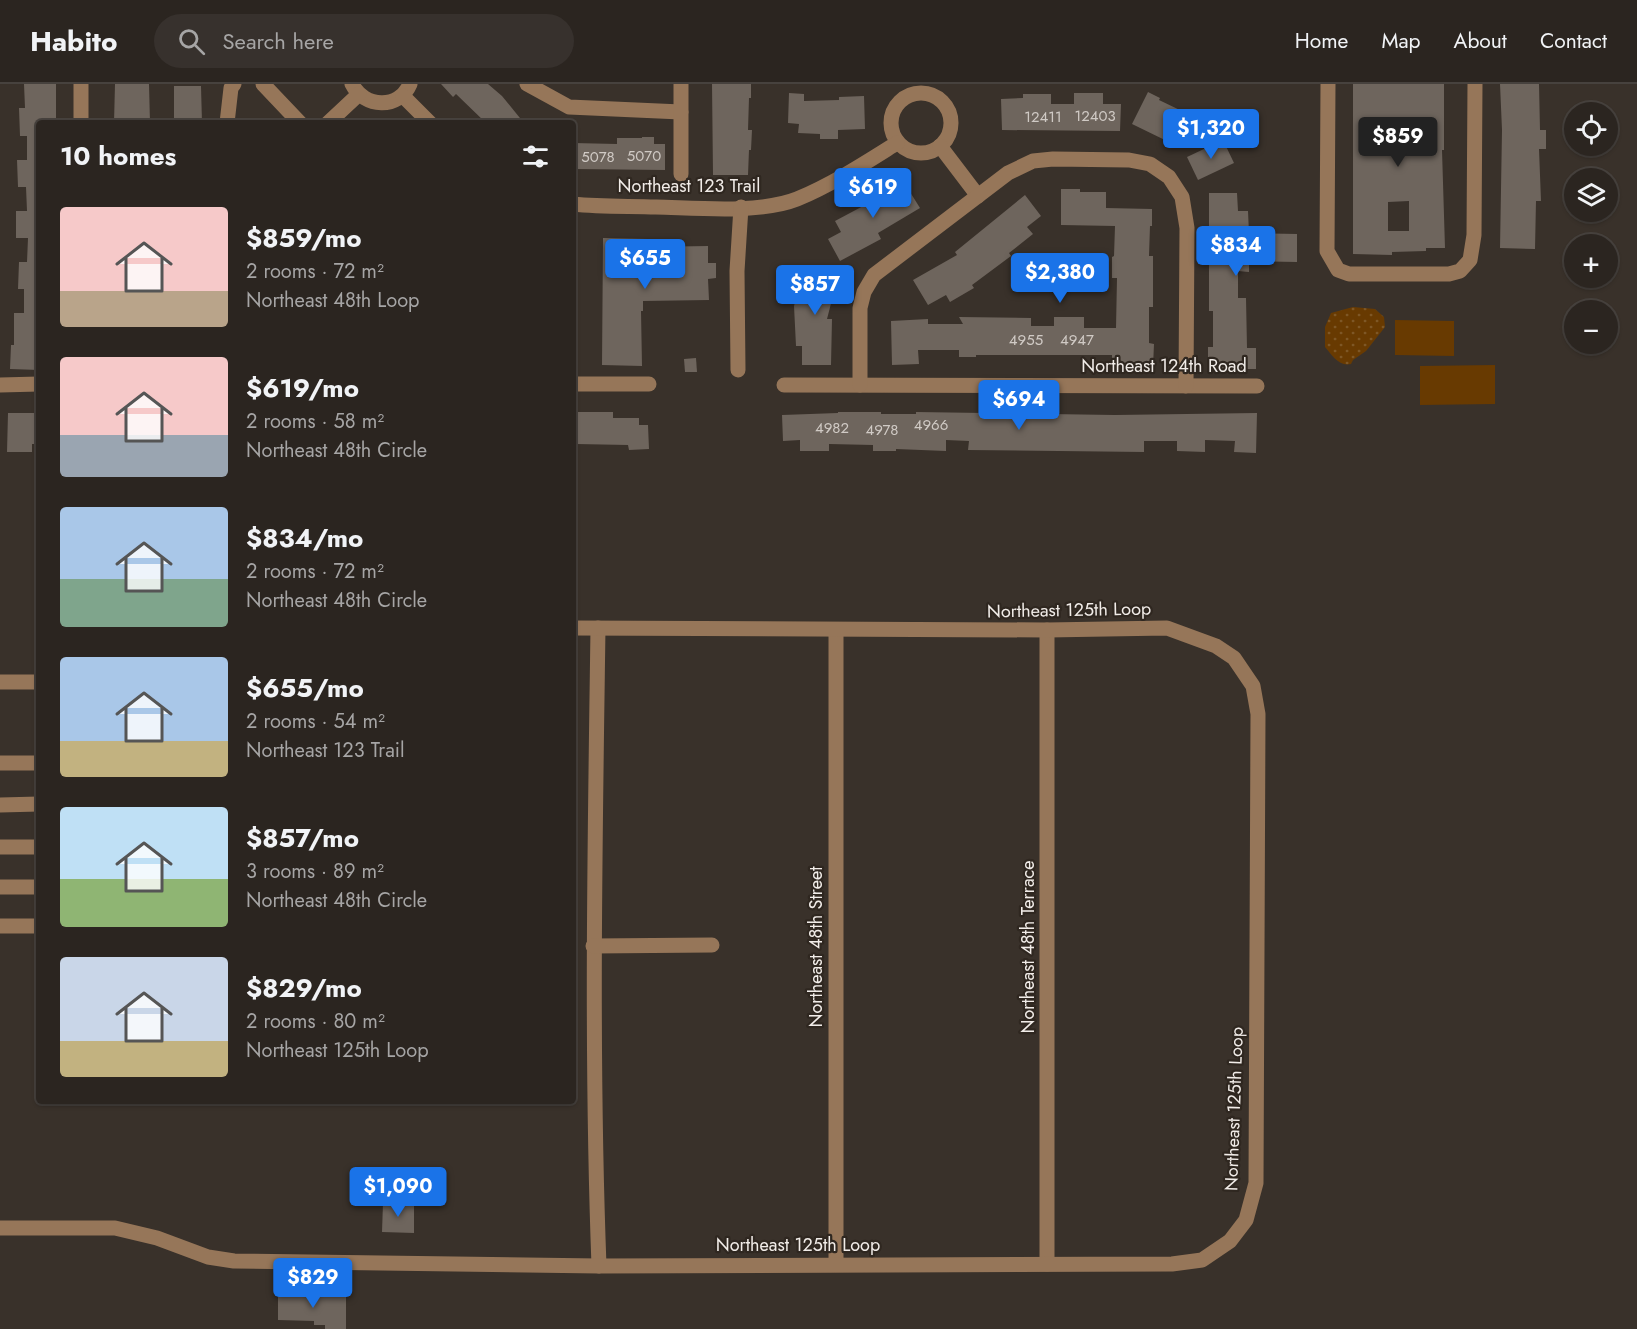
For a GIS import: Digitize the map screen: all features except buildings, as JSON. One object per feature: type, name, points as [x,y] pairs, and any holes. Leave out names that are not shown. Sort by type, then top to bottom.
[{"type":"street","points":[[81,84],[81,120]]},
{"type":"street","points":[[227,120],[231,88],[234,84]]},
{"type":"street","points":[[263,84],[297,120]]},
{"type":"street","points":[[527,84],[569,107],[681,112]]},
{"type":"street","points":[[681,84],[681,174]]},
{"type":"street","points":[[1328,84],[1327,251],[1338,270],[1349,274],[1449,274],[1460,271],[1470,260],[1474,200],[1475,84]]},
{"type":"street","points":[[330,120],[356,89],[366,100],[385,104],[394,101],[406,90],[428,120]]},
{"type":"street","points":[[914,89],[940,100],[950,115],[950,132],[940,146],[923,153],[904,149],[893,135],[891,117],[900,101],[914,89]]},
{"type":"street","name":"Northeast 123 Trail","points":[[576,204],[593,207],[763,207],[796,200],[841,178],[897,142]]},
{"type":"street","points":[[940,146],[978,196]]},
{"type":"street","points":[[860,385],[860,308],[864,292],[874,275],[1008,173],[1032,161],[1053,159],[1129,160],[1150,164],[1169,177],[1182,197],[1187,228],[1186,386]]},
{"type":"street","points":[[738,370],[737,271],[741,207]]},
{"type":"street","points":[[0,385],[36,384]]},
{"type":"street","points":[[576,384],[649,384]]},
{"type":"street","name":"Northeast 124th Road","points":[[784,385],[1257,386]]},
{"type":"street","name":"Northeast 125th Loop","points":[[0,1228],[115,1228],[157,1238],[208,1257],[234,1261],[599,1266],[1172,1264],[1202,1260],[1230,1241],[1246,1220],[1256,1183],[1258,714],[1253,686],[1234,658],[1216,646],[1167,628],[836,630],[576,628]]},
{"type":"street","points":[[597,628],[593,946],[595,1158],[599,1266]]},
{"type":"street","name":"Northeast 48th Street","points":[[836,630],[836,1264]]},
{"type":"street","name":"Northeast 48th Terrace","points":[[1047,630],[1047,1264]]},
{"type":"street","points":[[0,682],[36,682]]},
{"type":"street","points":[[0,763],[36,763]]},
{"type":"street","points":[[0,805],[36,804]]},
{"type":"street","points":[[0,847],[36,847]]},
{"type":"street","points":[[0,887],[36,887]]},
{"type":"street","points":[[0,926],[36,926]]},
{"type":"street","points":[[593,946],[712,945]]},
{"type":"shaded area","points":[[1353,307],[1375,309],[1384,317],[1385,327],[1366,351],[1351,364],[1343,364],[1336,360],[1325,347],[1325,327],[1331,313]]},
{"type":"shaded area","points":[[1395,320],[1454,321],[1454,356],[1395,355]]},
{"type":"shaded area","points":[[1495,365],[1495,404],[1420,405],[1420,366]]}]
